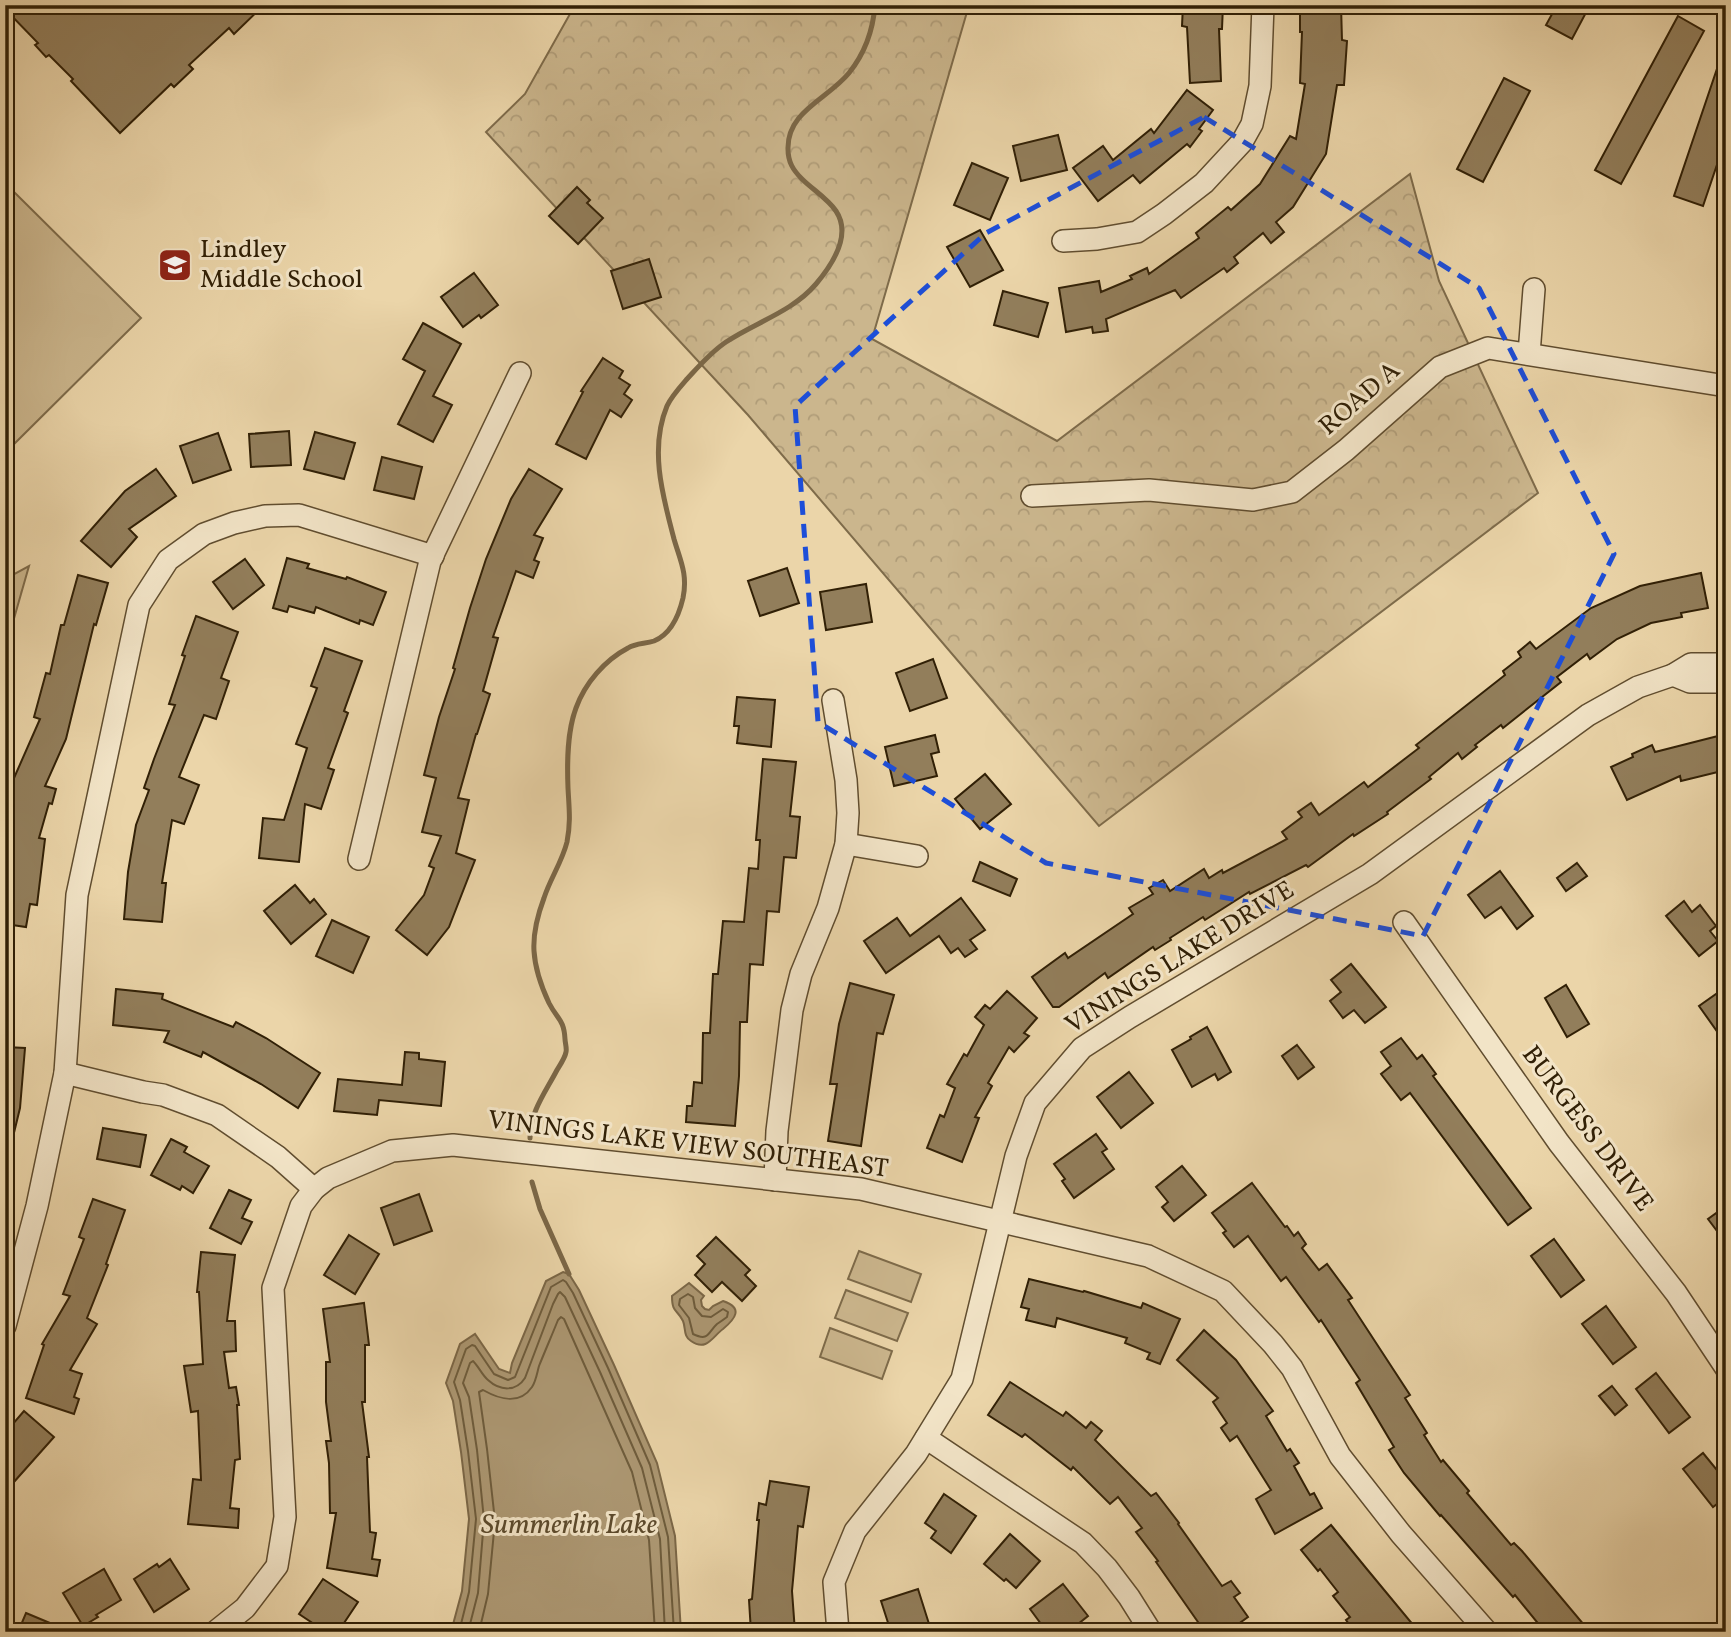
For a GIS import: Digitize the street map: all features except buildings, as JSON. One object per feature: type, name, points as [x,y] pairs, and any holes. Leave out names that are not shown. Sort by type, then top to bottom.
[{"type":"street","points":[[1063,241],[1097,240],[1137,232],[1164,215],[1204,183],[1242,142],[1252,124],[1260,86],[1262,5]]},
{"type":"street","points":[[1529,354],[1534,289]]},
{"type":"street","name":"ROAD A","points":[[1032,496],[1149,490],[1253,500],[1293,492],[1346,450],[1440,367],[1488,348],[1726,386]]},
{"type":"street","points":[[359,859],[430,561],[520,373]]},
{"type":"street","points":[[5,1326],[37,1206],[65,1073],[76,895],[139,605],[169,560],[204,534],[265,516],[299,515],[433,556]]},
{"type":"street","name":"VININGS LAKE DRIVE","points":[[838,1632],[834,1581],[855,1531],[916,1454],[962,1379],[1016,1156],[1035,1103],[1082,1048],[1370,874],[1588,715],[1638,687],[1673,675],[1691,664],[1724,678]]},
{"type":"street","points":[[775,1180],[777,1131],[792,1010],[801,974],[828,908],[846,844],[846,780],[834,699]]},
{"type":"street","points":[[846,844],[917,856]]},
{"type":"street","name":"BURGESS DRIVE","points":[[1404,922],[1559,1143],[1676,1293],[1726,1368]]},
{"type":"street","points":[[65,1073],[163,1095],[217,1115],[278,1157],[314,1189]]},
{"type":"street","name":"VININGS LAKE VIEW SOUTHEAST","points":[[215,1632],[245,1608],[277,1566],[285,1517],[273,1288],[301,1206],[314,1189],[328,1178],[392,1151],[453,1145],[861,1189],[1147,1256],[1223,1291],[1292,1368],[1340,1456],[1401,1534],[1487,1632]]},
{"type":"street","points":[[926,1438],[1083,1543],[1107,1568],[1151,1632]]},
{"type":"highlighted area","points":[[1204,117],[1479,288],[1614,554],[1423,936],[1046,863],[818,722],[795,406],[986,233]]},
{"type":"green space","points":[[575,5],[969,5],[872,339],[1057,441],[1410,174],[1439,281],[1538,493],[1099,826],[748,415],[486,132],[525,94]]},
{"type":"green space","points":[[5,183],[141,318],[5,453]]},
{"type":"green space","points":[[29,566],[5,650],[5,579]]},
{"type":"green space","points":[[859,1251],[921,1274],[911,1302],[848,1279]]},
{"type":"green space","points":[[846,1290],[908,1313],[897,1341],[835,1318]]},
{"type":"green space","points":[[830,1328],[892,1351],[882,1379],[820,1357]]},
{"type":"water","name":"Summerlin Lake","points":[[563,1272],[569,1274],[579,1290],[657,1463],[675,1536],[681,1632],[451,1632],[462,1591],[469,1519],[453,1401],[446,1383],[460,1344],[475,1334],[499,1369],[510,1373],[546,1281]]},
{"type":"water","points":[[689,1283],[704,1296],[701,1300],[705,1309],[709,1310],[723,1301],[735,1310],[731,1321],[706,1344],[697,1344],[688,1339],[683,1321],[673,1305],[672,1296]]},
{"type":"waterway","points":[[530,1138],[535,1111],[564,1059],[566,1050],[563,1027],[539,978],[534,944],[542,904],[567,842],[569,737],[573,717],[580,699],[597,673],[611,659],[628,648],[654,641],[665,634],[677,617],[683,598],[684,574],[660,473],[658,456],[662,422],[673,396],[710,355],[737,335],[796,302],[816,284],[834,259],[841,240],[840,220],[833,207],[794,169],[788,154],[789,136],[801,115],[840,82],[860,58],[872,24],[875,5]]},
{"type":"waterway","points":[[532,1182],[540,1209],[569,1274]]},
{"type":"place","name":"Lindley Middle School","points":[[175,265]]}]
